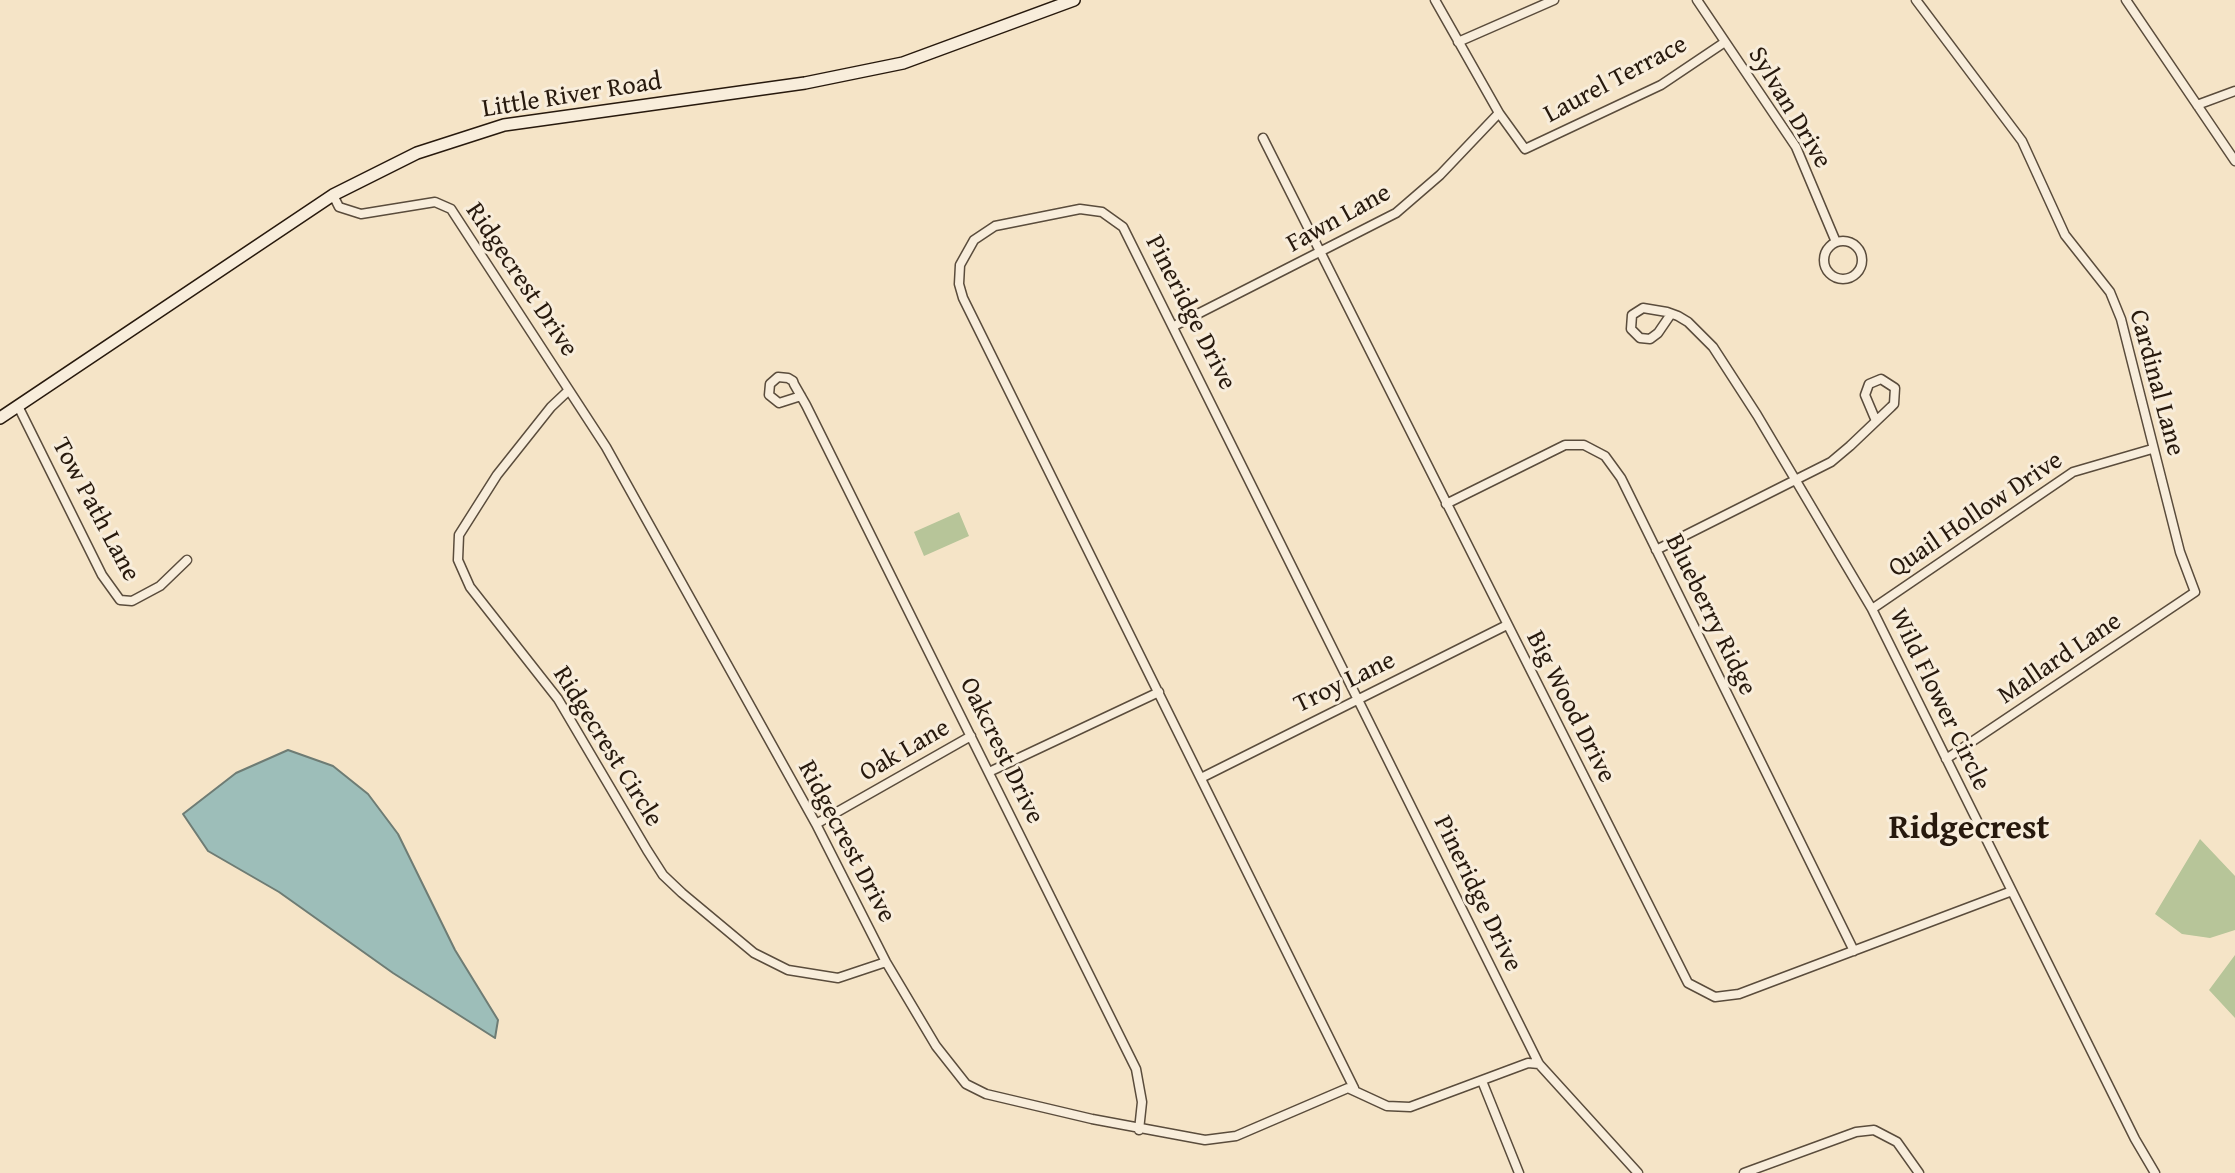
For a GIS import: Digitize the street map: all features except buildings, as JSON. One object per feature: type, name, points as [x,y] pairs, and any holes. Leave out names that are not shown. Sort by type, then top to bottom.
[{"type":"main road","name":"Little River Road","points":[[0,418],[333,195],[417,153],[504,125],[805,83],[903,63],[1074,0]]},
{"type":"street","points":[[1435,0],[1499,113]]},
{"type":"street","points":[[1458,42],[1554,0]]},
{"type":"street","name":"Sylvan Drive","points":[[1697,0],[1802,159],[1836,242]]},
{"type":"street","name":"Cardinal Lane","points":[[1916,0],[2022,141],[2065,235],[2110,292],[2121,319],[2180,552],[2195,592]]},
{"type":"street","points":[[2126,0],[2235,161]]},
{"type":"street","name":"Laurel Terrace","points":[[1499,113],[1525,149],[1661,85],[1725,42]]},
{"type":"street","points":[[2197,105],[2235,91]]},
{"type":"street","name":"Fawn Lane","points":[[1174,326],[1321,254],[1396,213],[1440,175],[1499,113]]},
{"type":"street","name":"Big Wood Drive","points":[[1263,138],[1688,983],[1715,997],[1739,994],[2012,891]]},
{"type":"street","name":"Ridgecrest Drive","points":[[333,195],[339,207],[361,214],[444,203],[569,390],[627,485],[816,824],[886,962],[936,1046],[966,1084],[986,1094],[1139,1130],[1205,1140],[1236,1136],[1330,1094],[1354,1088]]},
{"type":"street","name":"Pineridge Drive","points":[[1354,1088],[963,298],[959,284],[960,265],[974,240],[995,226],[1080,209],[1102,212],[1116,219],[1131,238],[1539,1064],[1638,1173]]},
{"type":"street","name":"Sylvan Drive","points":[[1836,242],[1852,243],[1860,252],[1859,268],[1851,277],[1839,278],[1826,269],[1825,254],[1836,242]]},
{"type":"street","points":[[1640,309],[1671,314],[1650,339],[1640,338],[1631,329],[1631,318],[1640,309]]},
{"type":"street","name":"Wild Flower Circle","points":[[1671,314],[1697,330],[1713,347],[1872,609],[2155,1173]]},
{"type":"street","points":[[1656,550],[1797,482],[1831,462],[1876,421],[1896,400],[1895,388],[1885,379],[1873,381],[1865,391],[1876,421]]},
{"type":"street","name":"Ridgecrest Circle","points":[[569,390],[551,407],[497,475],[459,535],[458,560],[470,587],[558,699],[647,850],[663,875],[682,893],[754,953],[788,970],[838,978],[886,962]]},
{"type":"street","name":"Oakcrest Drive","points":[[801,396],[1136,1069],[1142,1102],[1139,1130]]},
{"type":"street","name":"Tow Path Lane","points":[[19,408],[102,575],[120,600],[132,601],[160,586],[187,560]]},
{"type":"street","name":"Blueberry Ridge","points":[[1446,504],[1554,449],[1584,445],[1605,456],[1656,550],[1854,951]]},
{"type":"street","name":"Quail Hollow Drive","points":[[1872,609],[2073,472],[2152,449]]},
{"type":"street","name":"Mallard Lane","points":[[1946,759],[2195,592]]},
{"type":"street","name":"Troy Lane","points":[[1201,778],[1507,625]]},
{"type":"street","points":[[989,772],[1159,692]]},
{"type":"street","name":"Oak Lane","points":[[816,824],[971,736]]},
{"type":"street","points":[[1354,1088],[1376,1102],[1410,1107],[1528,1063],[1539,1064]]},
{"type":"street","points":[[1482,1081],[1519,1173]]},
{"type":"street","points":[[1744,1173],[1856,1132],[1874,1130],[1897,1142],[1919,1173]]},
{"type":"green space","points":[[959,512],[969,536],[924,556],[914,532]]},
{"type":"green space","points":[[2200,839],[2235,876],[2235,930],[2210,938],[2182,934],[2155,914]]},
{"type":"green space","points":[[2235,955],[2235,1018],[2209,990]]},
{"type":"water","points":[[288,750],[333,766],[368,794],[398,834],[455,950],[498,1020],[495,1038],[393,973],[279,892],[208,851],[183,814],[236,773]]},
{"type":"district","name":"Ridgecrest","points":[[1969,829]]}]
